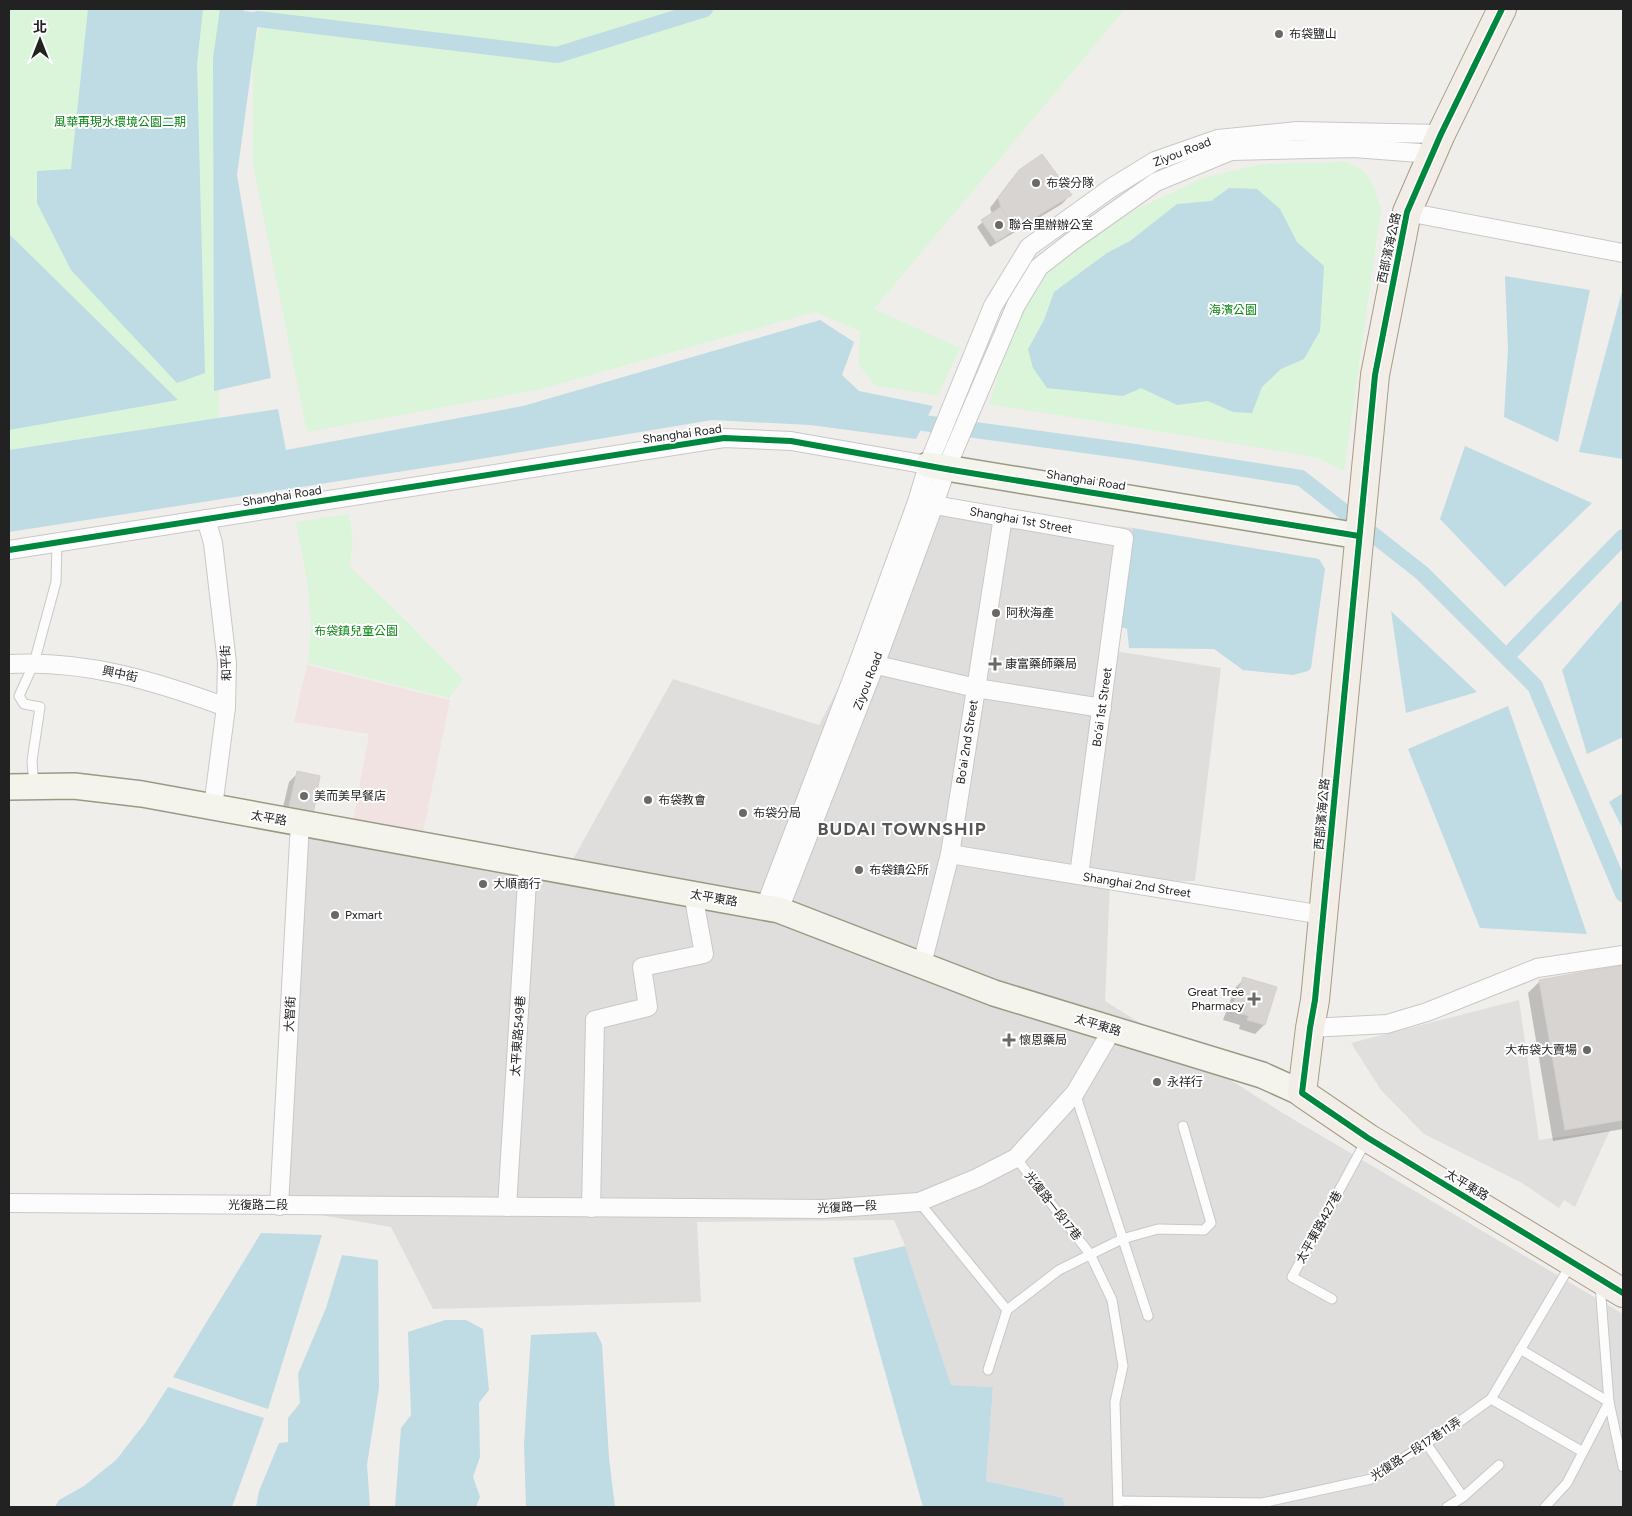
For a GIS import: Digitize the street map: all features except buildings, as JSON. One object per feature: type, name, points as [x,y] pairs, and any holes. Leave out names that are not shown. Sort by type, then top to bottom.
[{"type":"main road","name":"西部濱海公路","points":[[1302,1093],[1324,915],[1375,375],[1407,212],[1436,144],[1502,9]]},
{"type":"main road","name":"Shanghai Road","points":[[941,458],[1359,536]]},
{"type":"main road","name":"太平路","points":[[9,787],[74,786],[142,794],[528,865]]},
{"type":"main road","name":"太平東路","points":[[528,865],[772,908],[994,993],[1262,1075],[1302,1093],[1368,1138],[1623,1293]]},
{"type":"street","name":"Ziyou Road","points":[[772,908],[867,663],[926,504],[941,458],[955,399],[993,306],[1029,247],[1111,188],[1155,161],[1218,139],[1297,131],[1436,144]]},
{"type":"street","name":"Ziyou Road","points":[[941,458],[973,405],[1016,305],[1039,267],[1156,182],[1231,151],[1436,144]]},
{"type":"street","points":[[1407,212],[1623,253]]},
{"type":"street","name":"Shanghai Road","points":[[9,550],[724,438],[791,441],[941,458]]},
{"type":"street","name":"Shanghai 1st Street","points":[[926,504],[1124,538]]},
{"type":"street","name":"Bo’ai 2nd Street","points":[[922,964],[950,854],[976,688],[996,516]]},
{"type":"street","name":"和平街","points":[[206,519],[213,543],[227,663],[226,707],[213,807]]},
{"type":"street","name":"Bo’ai 1st Street","points":[[1079,875],[1124,538]]},
{"type":"street","name":"興中街","points":[[9,664],[34,663],[96,668],[142,678],[226,707]]},
{"type":"street","points":[[867,663],[976,688],[1102,708]]},
{"type":"street","name":"大智街","points":[[280,1206],[300,823]]},
{"type":"street","name":"Shanghai 2nd Street","points":[[950,854],[1324,915]]},
{"type":"street","name":"太平東路549巷","points":[[507,1207],[528,865]]},
{"type":"street","points":[[591,1208],[596,1020],[648,1007],[642,967],[704,954],[693,894]]},
{"type":"street","points":[[1310,1028],[1387,1024],[1427,1012],[1537,968],[1623,955]]},
{"type":"street","name":"光復路一段","points":[[507,1207],[823,1209],[919,1202],[977,1178],[1016,1158],[1075,1093],[1112,1030]]},
{"type":"street","name":"光復路二段","points":[[9,1203],[507,1207]]},
{"type":"lane","points":[[34,787],[32,761],[40,707],[24,704],[19,696],[34,663],[56,582],[57,543]]},
{"type":"lane","points":[[1075,1093],[1148,1316]]},
{"type":"lane","points":[[988,1370],[1007,1310],[1060,1270],[1122,1239],[1158,1230],[1204,1230],[1211,1223],[1183,1126]]},
{"type":"lane","name":"太平東路427巷","points":[[1332,1299],[1292,1277],[1368,1138]]},
{"type":"lane","name":"光復路一段17巷","points":[[1016,1158],[1090,1254],[1112,1300],[1124,1366],[1115,1402],[1118,1504]]},
{"type":"lane","points":[[919,1202],[1007,1310]]},
{"type":"lane","name":"光復路一段17巷11弄","points":[[1118,1504],[1262,1503],[1371,1479],[1491,1399],[1572,1262]]},
{"type":"lane","points":[[1599,1278],[1609,1402],[1623,1467]]},
{"type":"lane","points":[[1520,1349],[1609,1402]]},
{"type":"lane","points":[[1491,1399],[1583,1452]]},
{"type":"lane","points":[[1545,1507],[1567,1483],[1609,1402]]},
{"type":"lane","points":[[1426,1443],[1463,1497]]},
{"type":"lane","points":[[1447,1507],[1463,1497],[1499,1465]]},
{"type":"shaded area","points":[[934,505],[1133,528],[1115,651],[1221,668],[1195,881],[1110,881],[1105,1001],[1281,1112],[1623,1314],[1623,1507],[1065,1507],[1063,1498],[986,1481],[993,1387],[951,1385],[905,1246],[894,1220],[697,1222],[701,1302],[433,1309],[391,1227],[279,1208],[299,826],[571,863],[673,679],[819,725]]},
{"type":"shaded area","points":[[307,665],[450,700],[423,833],[353,822],[369,734],[294,722]]},
{"type":"shaded area","points":[[1519,1000],[1539,1140],[1610,1130],[1575,1207],[1564,1200],[1559,1208],[1522,1183],[1424,1134],[1381,1090],[1351,1043]]},
{"type":"green space","name":"風華再現水環境公園二期","points":[[9,9],[237,9],[218,419],[9,450]]},
{"type":"green space","points":[[264,9],[1125,9],[874,309],[960,348],[938,395],[876,386],[859,365],[860,331],[815,312],[537,390],[307,432],[253,165],[253,53]]},
{"type":"green space","name":"海濱公園","points":[[1345,162],[1366,174],[1373,186],[1381,209],[1344,471],[1318,458],[1287,452],[989,404],[1003,360],[1025,307],[1044,277],[1096,233],[1141,207],[1203,178],[1262,164]]},
{"type":"green space","name":"布袋鎮兒童公園","points":[[349,514],[353,545],[349,566],[463,679],[449,698],[308,663],[311,630],[308,586],[296,522]]},
{"type":"water","points":[[88,9],[203,9],[197,64],[205,373],[177,383],[71,270],[37,203],[37,171],[71,169]]},
{"type":"water","points":[[220,9],[244,9],[244,11],[259,13],[237,175],[271,378],[214,391],[213,58]]},
{"type":"water","points":[[1229,188],[1257,189],[1280,209],[1297,242],[1324,266],[1320,331],[1304,359],[1281,369],[1262,387],[1252,413],[1233,412],[1208,401],[1177,405],[1141,388],[1123,396],[1047,388],[1033,368],[1028,349],[1044,320],[1054,292],[1107,253],[1130,241],[1177,204],[1211,201]]},
{"type":"water","points":[[9,234],[178,400],[9,430]]},
{"type":"water","points":[[1505,276],[1590,290],[1558,442],[1504,417],[1508,349]]},
{"type":"water","points":[[1623,288],[1623,459],[1579,452]]},
{"type":"water","points":[[820,320],[854,342],[842,375],[859,391],[933,406],[916,439],[810,425],[712,420],[462,462],[9,532],[9,450],[278,409],[286,450],[523,406]]},
{"type":"water","points":[[1465,446],[1592,503],[1505,587],[1440,519]]},
{"type":"water","points":[[1133,528],[1319,559],[1325,569],[1311,668],[1308,671],[1293,675],[1243,670],[1214,649],[1129,648],[1127,629],[1117,626]]},
{"type":"water","points":[[1623,599],[1623,737],[1587,754],[1562,670]]},
{"type":"water","points":[[1391,611],[1477,692],[1406,713]]},
{"type":"water","points":[[1508,706],[1587,934],[1480,928],[1408,749]]},
{"type":"water","points":[[1623,793],[1623,829],[1609,802]]},
{"type":"water","points":[[261,1233],[322,1235],[268,1409],[173,1377]]},
{"type":"water","points":[[905,1246],[951,1385],[993,1387],[986,1481],[1063,1498],[1065,1507],[923,1507],[853,1258]]},
{"type":"water","points":[[342,1255],[378,1260],[379,1388],[367,1465],[370,1507],[256,1507],[259,1491],[279,1443],[288,1442],[288,1418],[300,1403],[298,1374],[326,1308]]},
{"type":"water","points":[[445,1320],[466,1320],[483,1329],[489,1390],[479,1403],[480,1457],[473,1477],[480,1497],[476,1507],[395,1507],[401,1428],[411,1415],[408,1332]]},
{"type":"water","points":[[596,1332],[602,1344],[609,1458],[615,1507],[526,1507],[524,1445],[531,1335]]},
{"type":"water","points":[[168,1387],[264,1418],[232,1507],[55,1507],[59,1500],[84,1486],[116,1460],[145,1423]]},
{"type":"waterway","points":[[258,19],[557,55],[705,9]]},
{"type":"waterway","points":[[902,420],[1135,452],[1301,478],[1422,573],[1535,686],[1623,894]]},
{"type":"waterway","points":[[1506,657],[1623,537]]},
{"type":"cycle path","points":[[1502,9],[1441,134],[1407,212],[1375,375],[1315,1000],[1302,1093],[1368,1138],[1623,1293]]},
{"type":"cycle path","points":[[9,550],[724,438],[791,441],[946,469],[1359,536]]},
{"type":"place","name":"布袋鹽山","points":[[1279,34]]},
{"type":"place","name":"布袋分隊","points":[[1036,183]]},
{"type":"place","name":"聯合里辦辦公室","points":[[999,225]]},
{"type":"place","name":"阿秋海產","points":[[996,613]]},
{"type":"place","name":"康富藥師藥局","points":[[995,664]]},
{"type":"place","name":"美而美早餐店","points":[[304,796]]},
{"type":"place","name":"布袋教會","points":[[648,800]]},
{"type":"place","name":"布袋分局","points":[[743,813]]},
{"type":"place","name":"布袋鎮公所","points":[[859,870]]},
{"type":"place","name":"大順商行","points":[[483,884]]},
{"type":"place","name":"Pxmart","points":[[335,915]]},
{"type":"place","name":"Great Tree Pharmacy","points":[[1254,999]]},
{"type":"place","name":"懷恩藥局","points":[[1009,1040]]},
{"type":"place","name":"大布袋大賣場","points":[[1587,1050]]},
{"type":"place","name":"永祥行","points":[[1157,1082]]},
{"type":"district","name":"BUDAI TOWNSHIP","points":[[902,829]]}]
